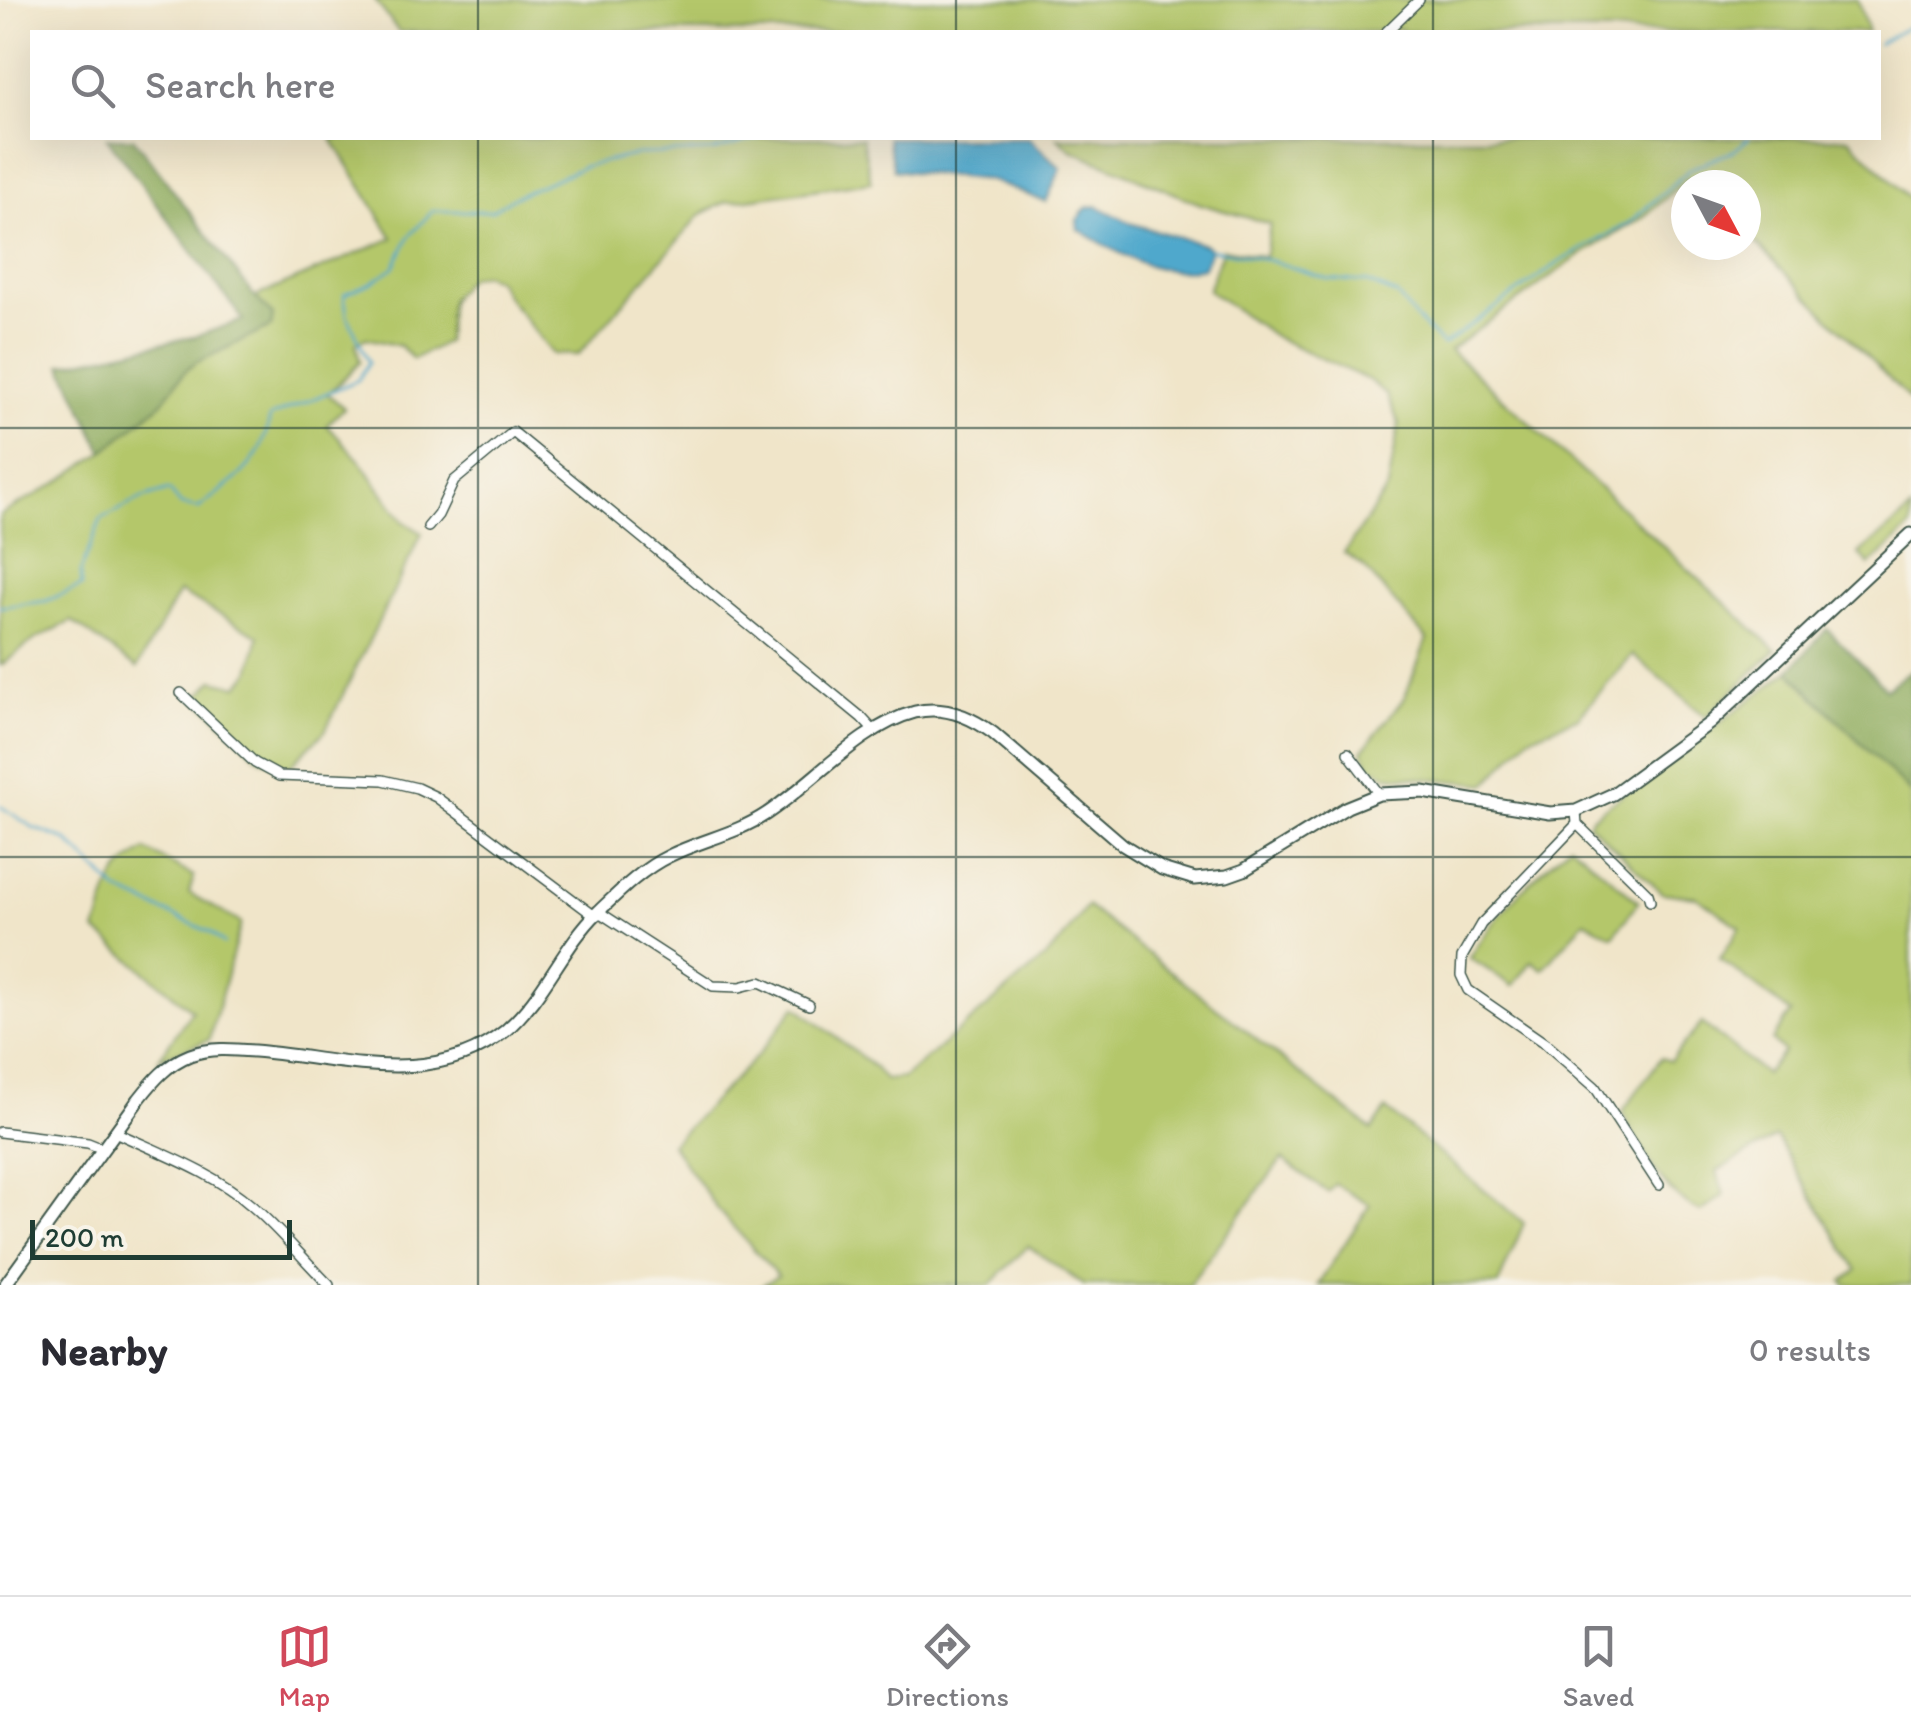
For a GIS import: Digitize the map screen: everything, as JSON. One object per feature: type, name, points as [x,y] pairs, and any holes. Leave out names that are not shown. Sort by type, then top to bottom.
[{"type":"street","points":[[1388,30],[1420,0]]},
{"type":"street","points":[[428,527],[454,481],[513,432],[862,717],[874,731]]},
{"type":"street","points":[[1659,1184],[1595,1086],[1546,1044],[1468,990],[1460,976],[1462,957],[1481,924],[1576,818],[1710,723],[1911,534]]},
{"type":"street","points":[[181,693],[255,762],[279,776],[383,780],[417,788],[436,797],[596,914],[602,914],[713,986],[740,987],[760,982],[809,1005]]},
{"type":"street","points":[[5,1285],[115,1132],[161,1073],[178,1061],[200,1052],[234,1050],[406,1068],[456,1058],[486,1044],[510,1027],[596,914],[658,862],[764,816],[874,731],[918,712],[945,711],[968,717],[993,733],[1123,845],[1162,868],[1195,878],[1226,876],[1244,870],[1347,807],[1379,794],[1423,792],[1576,818],[1585,835],[1650,900]]},
{"type":"street","points":[[1348,753],[1379,794]]},
{"type":"street","points":[[0,1132],[103,1149]]},
{"type":"street","points":[[115,1132],[192,1167],[236,1194],[329,1285]]},
{"type":"green space","points":[[375,0],[1858,0],[1867,30],[1399,28],[398,30]]},
{"type":"green space","points":[[108,140],[135,140],[273,315],[271,327],[184,372],[162,403],[103,452],[62,365],[197,336],[243,320]]},
{"type":"green space","points":[[333,140],[862,140],[871,182],[726,202],[701,214],[578,355],[553,354],[497,280],[484,274],[468,278],[450,300],[446,342],[413,359],[400,346],[366,338],[356,344],[360,362],[328,394],[344,408],[327,425],[361,462],[403,521],[422,533],[325,731],[287,769],[258,758],[197,698],[213,680],[238,686],[250,672],[259,636],[179,592],[137,668],[72,621],[34,640],[0,666],[0,515],[103,452],[162,403],[184,372],[197,362],[271,327],[273,315],[255,297],[393,238]]},
{"type":"green space","points":[[1060,140],[1851,140],[1911,200],[1911,401],[1761,248],[1761,170],[1671,170],[1671,193],[1642,218],[1576,258],[1450,350],[1776,650],[1706,717],[1633,655],[1577,718],[1529,737],[1486,784],[1386,775],[1370,765],[1362,751],[1405,697],[1427,639],[1363,566],[1344,553],[1388,488],[1399,424],[1387,395],[1369,380],[1277,338],[1208,290],[1223,249],[1265,257],[1270,224],[1200,204],[1071,150]]},
{"type":"green space","points":[[1911,510],[1911,527],[1870,565],[1859,554]]},
{"type":"green space","points":[[1827,629],[1886,689],[1911,670],[1911,793],[1789,671]]},
{"type":"green space","points":[[1789,671],[1911,793],[1911,1285],[1846,1285],[1843,1281],[1857,1270],[1776,1137],[1717,1171],[1724,1195],[1701,1212],[1686,1204],[1663,1182],[1622,1112],[1661,1058],[1670,1061],[1702,1023],[1765,1074],[1784,1052],[1772,1040],[1791,1013],[1720,959],[1740,927],[1697,897],[1662,893],[1588,823]]},
{"type":"green space","points":[[1570,844],[1639,902],[1613,936],[1585,921],[1543,969],[1532,961],[1513,986],[1470,958],[1503,911]]},
{"type":"green space","points":[[146,850],[194,876],[189,893],[241,923],[209,1040],[159,1059],[192,1010],[96,931],[116,875]]},
{"type":"green space","points":[[1087,906],[1372,1130],[1386,1109],[1524,1223],[1498,1285],[1318,1285],[1370,1205],[1335,1184],[1328,1192],[1282,1159],[1189,1285],[1084,1285],[1028,1246],[990,1285],[762,1285],[778,1276],[719,1211],[671,1144],[758,1055],[796,1006],[885,1080],[903,1078],[1039,963],[1059,944]]},
{"type":"water","points":[[887,140],[1031,140],[1061,168],[1046,202],[989,180],[894,170]]},
{"type":"water","points":[[1097,206],[1133,224],[1205,245],[1211,249],[1204,267],[1171,270],[1138,262],[1078,229],[1077,220],[1086,208]]},
{"type":"waterway","points":[[1881,42],[1911,25]]},
{"type":"waterway","points":[[0,607],[46,601],[82,586],[80,573],[101,519],[142,498],[169,490],[181,505],[199,508],[253,460],[270,417],[358,380],[369,362],[347,315],[344,294],[371,283],[394,267],[409,237],[432,211],[491,211],[585,166],[639,154],[713,151],[752,140]]},
{"type":"waterway","points":[[1211,249],[1272,261],[1328,279],[1366,282],[1397,295],[1443,345],[1564,259],[1629,223],[1690,169],[1735,150],[1747,140]]},
{"type":"waterway","points":[[0,806],[34,828],[66,840],[118,891],[210,932],[224,944]]}]
